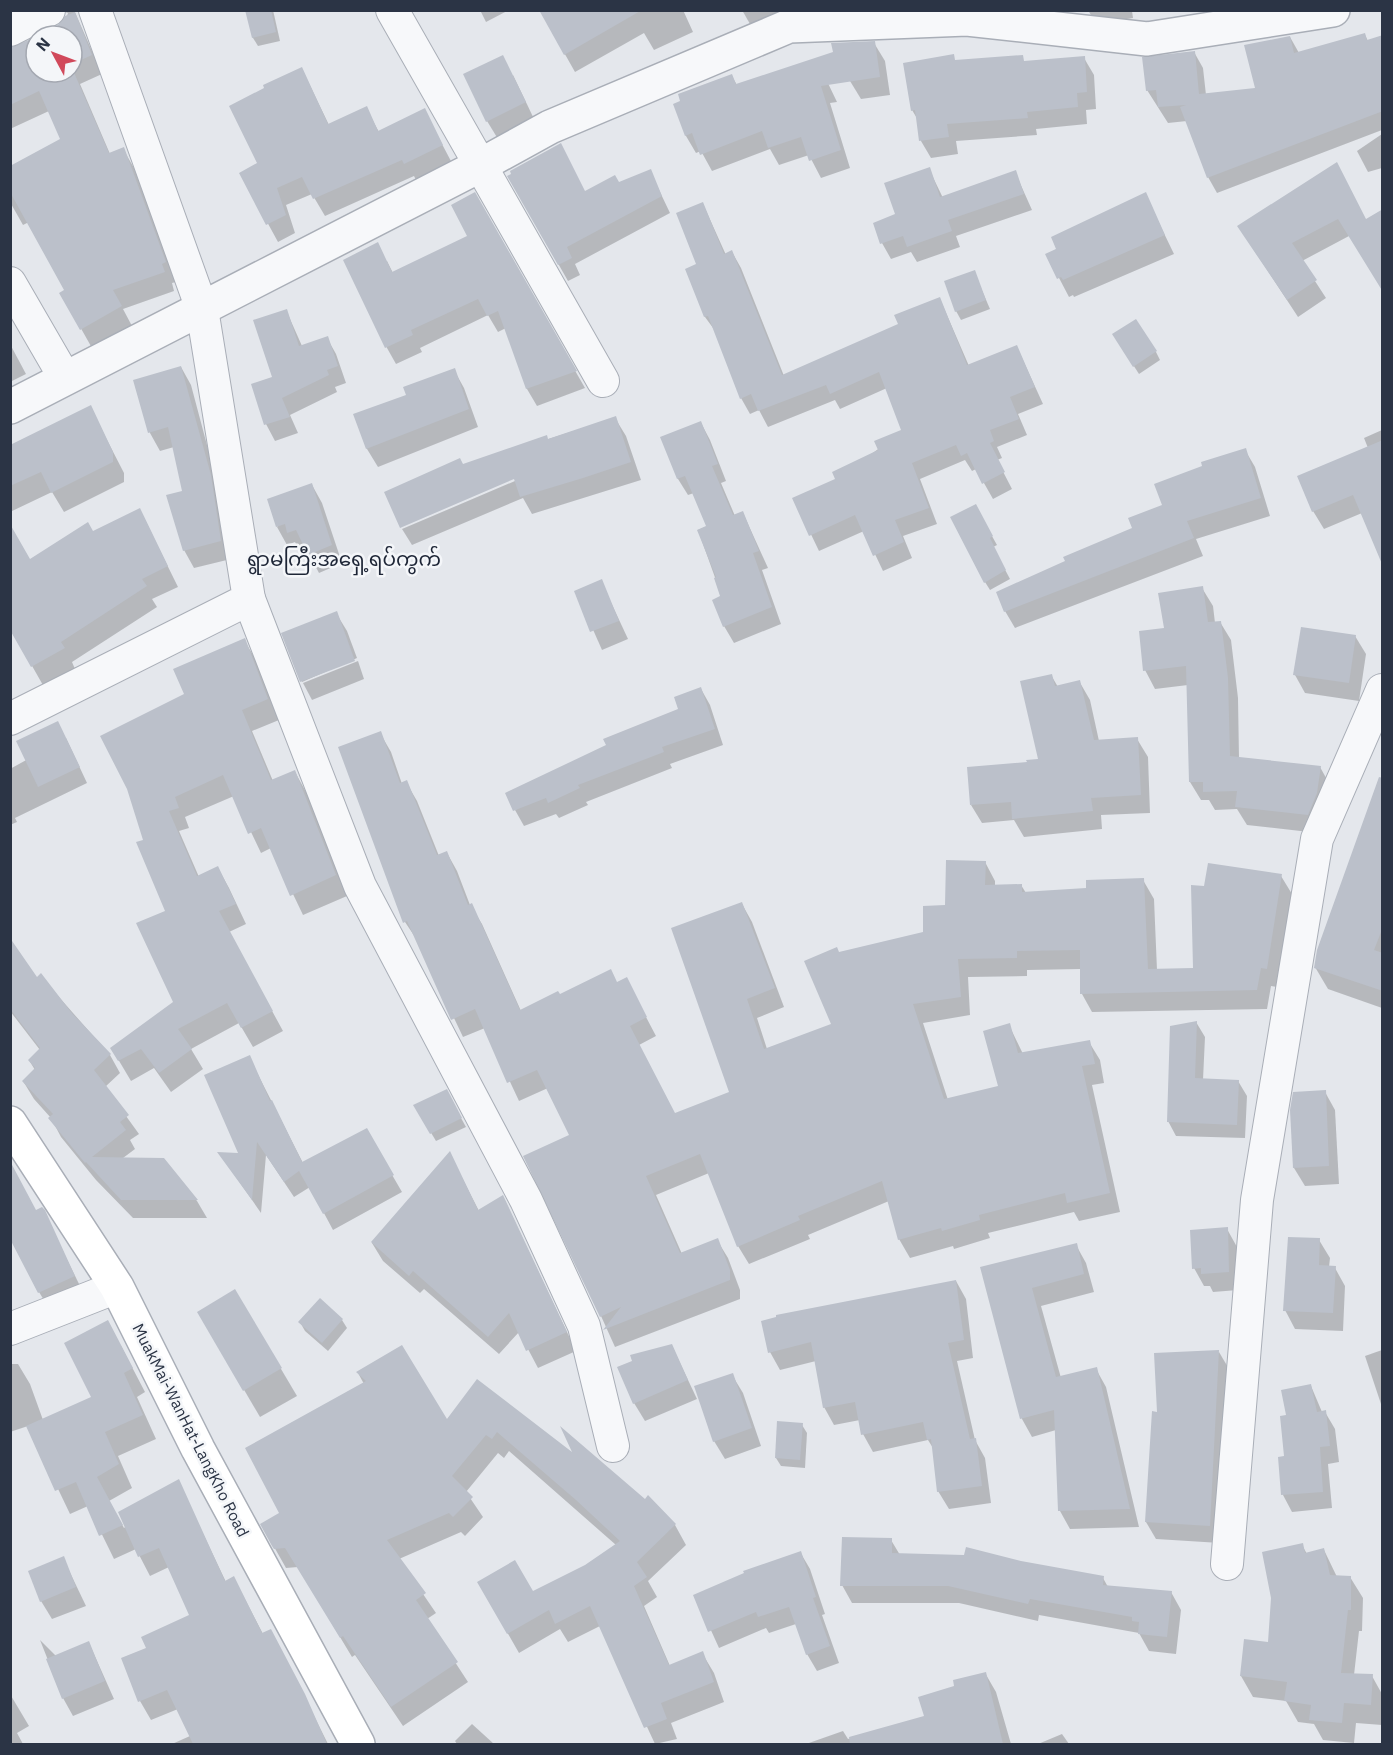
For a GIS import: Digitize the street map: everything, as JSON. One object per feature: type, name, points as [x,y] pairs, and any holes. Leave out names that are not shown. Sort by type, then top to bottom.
[{"type":"main road","name":"MuakMai-WanHat-LangKho Road","points":[[10,1123],[117,1287],[198,1449],[358,1744]]},
{"type":"street","points":[[10,30],[49,10]]},
{"type":"street","points":[[95,10],[202,309],[249,599],[360,886],[526,1200],[584,1326],[613,1446]]},
{"type":"street","points":[[392,10],[603,381]]},
{"type":"street","points":[[10,407],[481,165],[550,127],[789,26],[967,19],[1147,39],[1333,10]]},
{"type":"street","points":[[10,283],[65,378]]},
{"type":"street","points":[[12,715],[249,599]]},
{"type":"street","points":[[1227,1564],[1257,1200],[1317,839],[1383,690]]},
{"type":"street","points":[[10,1329],[117,1287]]},
{"type":"building","points":[[245,10],[271,10],[276,32],[252,38]]},
{"type":"building","points":[[539,10],[642,10],[564,55]]},
{"type":"building","points":[[75,12],[80,24],[59,24],[65,16]]},
{"type":"building","points":[[1365,33],[1367,40],[1383,35],[1383,111],[1207,178],[1180,107],[1186,105],[1158,107],[1156,90],[1146,91],[1142,57],[1195,51],[1199,94],[1255,88],[1244,45],[1290,36],[1294,53]]},
{"type":"building","points":[[84,35],[92,55],[84,59]]},
{"type":"building","points":[[875,41],[880,77],[821,86],[841,150],[809,161],[801,137],[768,148],[762,131],[700,155],[692,133],[685,136],[673,104],[680,101],[678,94],[732,74],[736,84],[833,52],[831,43]]},
{"type":"building","points":[[24,42],[24,84],[79,84],[109,153],[124,147],[166,262],[162,264],[165,272],[113,290],[122,306],[80,330],[59,293],[64,290],[10,192],[10,166],[60,139],[39,91],[10,105],[10,48]]},
{"type":"building","points":[[954,54],[955,60],[1023,55],[1024,61],[1085,56],[1087,92],[1077,93],[1078,107],[1027,112],[1028,118],[947,124],[949,137],[919,141],[915,110],[911,111],[903,63]]},
{"type":"building","points":[[503,55],[526,102],[486,122],[463,74]]},
{"type":"building","points":[[302,67],[328,124],[367,106],[378,131],[425,108],[443,145],[404,164],[402,160],[313,199],[302,177],[277,188],[286,215],[266,225],[239,173],[257,163],[229,106],[264,88],[263,85]]},
{"type":"building","points":[[561,143],[585,191],[615,175],[619,182],[651,169],[662,196],[567,247],[572,258],[558,265],[507,176],[511,174],[510,171]]},
{"type":"building","points":[[1337,162],[1366,219],[1383,209],[1383,292],[1338,219],[1292,243],[1317,280],[1287,300],[1237,226]]},
{"type":"building","points":[[930,167],[940,197],[1016,170],[1024,194],[948,220],[952,231],[907,247],[903,236],[880,244],[873,223],[895,214],[884,183]]},
{"type":"building","points":[[475,192],[577,371],[526,389],[498,311],[487,316],[478,299],[411,330],[413,335],[385,348],[343,260],[378,242],[392,272],[467,236],[451,205]]},
{"type":"building","points":[[1146,192],[1165,235],[1063,280],[1061,277],[1057,279],[1045,254],[1056,249],[1051,237]]},
{"type":"building","points":[[703,202],[724,254],[732,250],[782,375],[898,324],[894,315],[940,297],[967,365],[1017,345],[1035,387],[1010,397],[1019,419],[990,430],[994,441],[990,443],[1005,472],[982,484],[967,453],[961,456],[956,445],[912,463],[929,508],[895,520],[904,542],[873,556],[855,515],[809,536],[792,498],[835,479],[832,472],[878,450],[874,441],[901,430],[879,372],[830,394],[826,385],[758,411],[751,394],[740,399],[708,316],[704,317],[685,269],[696,264],[676,213]]},
{"type":"building","points":[[975,270],[986,300],[955,312],[944,281]]},
{"type":"building","points":[[287,309],[299,346],[328,336],[338,366],[327,370],[329,375],[282,398],[290,417],[264,425],[251,384],[272,377],[253,320]]},
{"type":"building","points":[[1136,319],[1157,351],[1133,367],[1112,334]]},
{"type":"building","points":[[181,366],[211,475],[221,541],[183,551],[166,495],[182,491],[168,427],[148,433],[133,380]]},
{"type":"building","points":[[455,368],[469,409],[366,449],[353,414],[406,395],[403,387]]},
{"type":"building","points":[[91,405],[113,452],[113,462],[51,493],[41,472],[10,486],[10,445]]},
{"type":"building","points":[[616,416],[631,462],[583,478],[520,497],[514,479],[400,528],[384,492],[460,458],[463,464],[547,435],[548,439]]},
{"type":"building","points":[[701,421],[718,464],[712,466],[733,515],[743,511],[759,551],[753,553],[772,607],[723,627],[712,600],[720,596],[714,578],[716,577],[697,530],[706,526],[685,476],[677,479],[660,437]]},
{"type":"building","points":[[1383,440],[1382,564],[1353,495],[1312,512],[1297,476]]},
{"type":"building","points":[[1246,448],[1261,498],[1187,521],[1194,538],[1004,612],[996,592],[1065,561],[1063,557],[1132,528],[1128,518],[1162,505],[1154,484],[1202,466],[1201,462]]},
{"type":"building","points":[[312,483],[332,545],[308,555],[296,530],[287,533],[285,524],[276,527],[267,499]]},
{"type":"building","points":[[976,504],[993,536],[990,538],[1006,570],[984,583],[950,517]]},
{"type":"building","points":[[140,508],[168,566],[142,579],[147,586],[61,642],[65,648],[31,667],[10,630],[10,524],[30,559],[88,522],[93,531]]},
{"type":"building","points":[[602,579],[619,621],[590,632],[574,591]]},
{"type":"building","points":[[1203,586],[1208,622],[1221,621],[1228,678],[1230,756],[1321,766],[1317,793],[1308,815],[1235,807],[1237,791],[1203,792],[1203,782],[1189,782],[1186,666],[1143,671],[1139,631],[1164,628],[1158,593]]},
{"type":"building","points":[[337,611],[355,661],[300,682],[281,633]]},
{"type":"building","points":[[1301,627],[1356,635],[1349,683],[1293,675]]},
{"type":"building","points":[[245,638],[268,699],[242,710],[271,780],[295,770],[336,875],[290,896],[261,828],[248,834],[223,775],[175,797],[179,808],[169,811],[197,876],[218,866],[236,904],[219,911],[273,1011],[241,1028],[227,1003],[178,1029],[192,1049],[159,1073],[141,1049],[118,1061],[110,1048],[173,1002],[136,923],[165,911],[136,842],[143,840],[127,789],[100,736],[184,694],[173,669]]},
{"type":"building","points":[[1052,674],[1055,686],[1080,680],[1094,740],[1138,737],[1141,795],[1091,798],[1093,811],[1012,819],[1011,802],[970,805],[967,767],[1038,759],[1020,681]]},
{"type":"building","points":[[701,687],[715,729],[662,747],[664,752],[578,785],[580,788],[548,803],[546,798],[513,811],[505,793],[606,745],[603,739],[678,709],[674,697]]},
{"type":"building","points":[[58,721],[80,767],[38,787],[16,741]]},
{"type":"building","points":[[381,731],[400,783],[407,780],[437,855],[447,851],[468,905],[472,903],[520,1010],[558,991],[560,994],[611,969],[617,982],[627,977],[647,1017],[630,1026],[675,1113],[729,1092],[671,928],[742,902],[775,988],[747,999],[764,1049],[831,1024],[804,961],[837,947],[839,952],[923,932],[923,906],[945,905],[946,860],[986,861],[985,885],[1022,884],[1022,892],[1086,888],[1086,880],[1144,878],[1148,969],[1193,968],[1191,885],[1204,886],[1208,863],[1282,874],[1267,969],[1261,968],[1257,990],[1080,994],[1080,950],[1017,951],[1017,958],[958,959],[961,997],[913,1004],[944,1099],[998,1086],[983,1031],[1010,1023],[1018,1053],[1090,1040],[1095,1064],[1082,1066],[1110,1193],[1067,1203],[1065,1193],[979,1215],[980,1220],[942,1231],[941,1228],[898,1240],[882,1181],[798,1216],[800,1220],[737,1247],[700,1154],[646,1176],[680,1253],[718,1238],[730,1270],[730,1280],[603,1330],[621,1307],[600,1317],[523,1156],[569,1135],[537,1070],[507,1083],[475,1009],[451,1020],[407,921],[403,923],[338,747]]},
{"type":"building","points":[[1379,777],[1383,778],[1383,927],[1374,950],[1383,953],[1383,991],[1314,968],[1317,950]]},
{"type":"building","points":[[10,938],[37,977],[41,973],[71,1012],[111,1054],[94,1070],[129,1115],[120,1122],[126,1130],[92,1157],[164,1158],[198,1200],[121,1200],[85,1163],[48,1118],[53,1114],[22,1081],[35,1068],[28,1060],[40,1048],[10,1009]]},
{"type":"building","points":[[1197,1021],[1195,1078],[1239,1080],[1237,1125],[1167,1122],[1170,1026]]},
{"type":"building","points":[[250,1055],[270,1101],[272,1100],[302,1162],[367,1128],[394,1175],[323,1214],[299,1171],[284,1182],[257,1142],[252,1200],[217,1152],[238,1153],[204,1075]]},
{"type":"building","points":[[447,1089],[462,1118],[430,1134],[413,1105]]},
{"type":"building","points":[[1326,1090],[1329,1166],[1293,1168],[1290,1110],[1293,1092]]},
{"type":"building","points":[[450,1151],[478,1210],[503,1195],[567,1332],[526,1351],[509,1313],[488,1337],[413,1271],[409,1276],[371,1242]]},
{"type":"building","points":[[10,1161],[36,1210],[42,1207],[45,1210],[75,1276],[38,1293],[10,1239]]},
{"type":"building","points":[[1228,1227],[1229,1272],[1201,1274],[1201,1268],[1192,1269],[1190,1230]]},
{"type":"building","points":[[1288,1237],[1320,1238],[1319,1265],[1336,1266],[1333,1313],[1283,1311]]},
{"type":"building","points":[[1077,1243],[1084,1274],[1032,1288],[1056,1377],[1097,1367],[1130,1509],[1058,1511],[1054,1410],[1020,1419],[980,1267]]},
{"type":"building","points":[[956,1280],[964,1340],[948,1343],[970,1439],[976,1438],[982,1486],[937,1492],[931,1439],[927,1440],[923,1422],[861,1435],[855,1402],[823,1408],[811,1342],[768,1353],[761,1321],[776,1317],[776,1315]]},
{"type":"building","points":[[235,1289],[282,1368],[243,1391],[197,1312]]},
{"type":"building","points":[[320,1298],[343,1319],[322,1343],[298,1322]]},
{"type":"building","points":[[108,1320],[133,1368],[124,1373],[143,1415],[105,1432],[119,1464],[97,1477],[123,1525],[99,1536],[76,1482],[55,1491],[26,1426],[91,1397],[64,1343]]},
{"type":"building","points":[[672,1344],[688,1380],[633,1404],[617,1367],[632,1361],[630,1355]]},
{"type":"building","points":[[402,1345],[447,1419],[477,1379],[572,1452],[560,1426],[645,1499],[648,1495],[676,1524],[637,1562],[647,1577],[634,1586],[669,1665],[703,1651],[714,1682],[661,1703],[667,1719],[644,1728],[590,1606],[555,1624],[549,1610],[507,1634],[477,1582],[515,1560],[533,1591],[585,1565],[620,1541],[497,1432],[492,1439],[486,1435],[452,1476],[473,1497],[453,1517],[449,1513],[387,1540],[426,1593],[416,1600],[458,1662],[391,1707],[343,1636],[340,1638],[285,1548],[274,1549],[272,1546],[260,1524],[279,1513],[245,1448],[366,1381],[356,1372]]},
{"type":"building","points":[[1219,1350],[1210,1526],[1145,1522],[1152,1411],[1157,1412],[1154,1353]]},
{"type":"building","points":[[733,1373],[752,1428],[713,1442],[694,1386]]},
{"type":"building","points":[[1311,1384],[1317,1412],[1326,1410],[1330,1446],[1320,1447],[1323,1492],[1281,1495],[1278,1457],[1284,1456],[1280,1416],[1286,1415],[1281,1390]]},
{"type":"building","points":[[777,1421],[803,1423],[800,1460],[775,1458]]},
{"type":"building","points":[[179,1479],[225,1581],[234,1576],[262,1633],[271,1629],[305,1694],[327,1744],[193,1744],[167,1690],[138,1702],[121,1658],[146,1648],[141,1637],[189,1615],[159,1548],[138,1557],[118,1512]]},
{"type":"building","points":[[842,1537],[892,1538],[892,1553],[964,1555],[966,1547],[1021,1561],[1104,1576],[1103,1585],[1172,1591],[1167,1637],[1138,1634],[1139,1622],[1132,1621],[1132,1617],[1030,1599],[1028,1604],[948,1586],[840,1586]]},
{"type":"building","points":[[1303,1543],[1305,1553],[1324,1548],[1330,1575],[1351,1576],[1351,1610],[1348,1610],[1341,1673],[1373,1674],[1371,1705],[1344,1703],[1342,1723],[1309,1720],[1311,1705],[1284,1701],[1287,1682],[1240,1676],[1244,1639],[1268,1642],[1271,1598],[1262,1552]]},
{"type":"building","points":[[801,1551],[816,1597],[813,1598],[830,1646],[806,1655],[789,1607],[758,1617],[756,1612],[708,1632],[693,1595],[744,1573],[743,1571]]},
{"type":"building","points":[[64,1556],[76,1587],[40,1602],[28,1571]]},
{"type":"building","points":[[89,1641],[105,1681],[62,1699],[46,1659]]},
{"type":"building","points":[[986,1672],[1003,1744],[850,1744],[849,1737],[924,1716],[918,1697],[954,1686],[953,1680]]},
{"type":"district","name":"ရွာမကြီးအရှေ့ရပ်ကွက်","points":[[344,559]]}]
